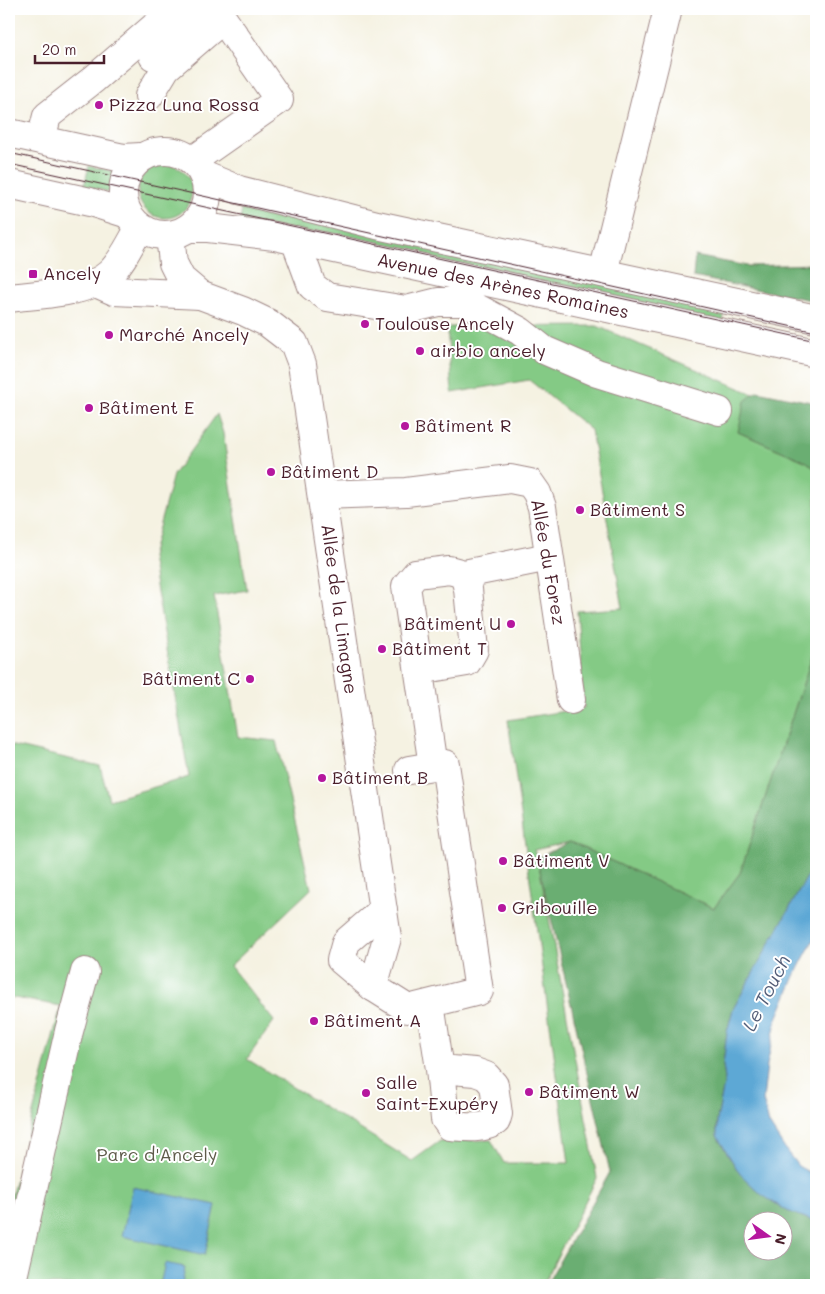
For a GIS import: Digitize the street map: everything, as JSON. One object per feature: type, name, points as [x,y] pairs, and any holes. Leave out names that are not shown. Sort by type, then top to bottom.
[{"type":"street","points":[[41,140],[47,116],[94,80],[175,9]]},
{"type":"street","points":[[198,168],[279,100],[223,19],[166,68],[154,88],[151,58],[204,9]]},
{"type":"street","name":"Avenue des Arènes Romaines","points":[[603,273],[668,9]]},
{"type":"street","points":[[9,133],[123,158],[141,157]]},
{"type":"street","points":[[9,184],[90,202],[134,221],[149,232],[179,231],[198,219],[205,207],[207,197],[207,186],[198,168],[187,156],[176,151],[152,152],[141,157],[131,166],[122,190],[124,202],[134,221]]},
{"type":"street","name":"Avenue des Arènes Romaines","points":[[198,168],[239,190],[361,221],[816,319]]},
{"type":"street","points":[[9,298],[68,290],[96,283],[111,273],[134,221]]},
{"type":"street","name":"Avenue des Arènes Romaines","points":[[179,231],[208,228],[275,236],[295,240],[470,291],[816,353]]},
{"type":"street","name":"Allée de la Limagne","points":[[179,231],[173,263],[181,279],[200,295],[268,322],[294,343],[302,364],[387,938],[373,987]]},
{"type":"street","points":[[295,240],[312,286],[327,297],[406,310],[470,291],[544,350],[597,373],[719,411]]},
{"type":"street","points":[[96,283],[114,291],[200,295]]},
{"type":"street","name":"Allée du Forez","points":[[322,495],[349,492],[406,492],[510,479],[530,483],[537,492],[542,507],[571,700]]},
{"type":"street","points":[[383,910],[346,942],[341,960],[373,987],[408,1009],[479,991],[445,764],[421,768],[419,670],[406,586],[416,574],[449,570],[464,574],[550,557]]},
{"type":"street","points":[[419,670],[467,662],[474,650],[468,589],[464,574]]},
{"type":"street","points":[[9,1284],[14,1277],[68,1031],[85,972]]},
{"type":"street","points":[[430,1004],[440,1069]]},
{"type":"green space","points":[[165,164],[175,166],[184,172],[190,181],[192,191],[190,201],[184,210],[175,216],[165,218],[155,216],[146,210],[140,201],[138,191],[140,181],[146,172],[155,166]]},
{"type":"green space","points":[[89,166],[117,172],[113,193],[84,186]]},
{"type":"green space","points":[[244,200],[726,305],[722,326],[240,220]]},
{"type":"green space","points":[[695,256],[747,266],[816,264],[816,301],[693,277]]},
{"type":"green space","name":"Parc d'Ancely","points":[[597,326],[753,394],[738,432],[807,462],[816,470],[816,645],[740,873],[714,908],[570,842],[534,850],[539,865],[597,1178],[543,1285],[9,1285],[9,1205],[61,1006],[9,997],[9,745],[100,766],[109,800],[189,777],[151,557],[173,475],[217,414],[223,433],[247,590],[214,596],[238,737],[276,741],[311,889],[230,966],[274,1021],[247,1059],[412,1161],[440,1141],[491,1140],[504,1163],[569,1163],[508,720],[584,708],[577,611],[623,608],[591,430],[529,380],[452,393],[447,327]]},
{"type":"green space","points":[[757,391],[816,403],[816,470],[807,462],[738,432],[745,401]]},
{"type":"green space","points":[[816,645],[816,861],[733,1009],[727,1032],[723,1065],[725,1079],[717,1120],[717,1136],[740,1174],[790,1212],[742,1212],[742,1262],[792,1262],[792,1213],[816,1222],[816,1285],[546,1285],[610,1172],[537,858],[570,842],[714,908],[740,873]]},
{"type":"water","name":"Le Touch","points":[[816,861],[816,935],[798,969],[776,1021],[767,1065],[763,1100],[769,1124],[785,1149],[798,1166],[816,1176],[816,1222],[787,1211],[762,1195],[740,1174],[717,1136],[717,1120],[725,1079],[723,1065],[727,1032],[733,1009]]},
{"type":"water","points":[[133,1187],[216,1205],[205,1255],[122,1236]]},
{"type":"water","points":[[165,1263],[185,1267],[182,1285],[160,1285]]},
{"type":"tram line","points":[[9,153],[816,332]]},
{"type":"tram line","points":[[9,164],[816,341]]},
{"type":"place","name":"Pizza Luna Rossa","points":[[99,105]]},
{"type":"place","name":"Ancely","points":[[33,274]]},
{"type":"place","name":"Toulouse Ancely","points":[[365,324]]},
{"type":"place","name":"Marché Ancely","points":[[109,335]]},
{"type":"place","name":"airbio ancely","points":[[420,351]]},
{"type":"place","name":"Bâtiment E","points":[[89,408]]},
{"type":"place","name":"Bâtiment R","points":[[405,426]]},
{"type":"place","name":"Bâtiment D","points":[[271,472]]},
{"type":"place","name":"Bâtiment S","points":[[580,510]]},
{"type":"place","name":"Bâtiment U","points":[[511,624]]},
{"type":"place","name":"Bâtiment T","points":[[382,649]]},
{"type":"place","name":"Bâtiment C","points":[[250,679]]},
{"type":"place","name":"Bâtiment B","points":[[322,778]]},
{"type":"place","name":"Bâtiment V","points":[[503,861]]},
{"type":"place","name":"Gribouille","points":[[502,908]]},
{"type":"place","name":"Bâtiment A","points":[[314,1021]]},
{"type":"place","name":"Bâtiment W","points":[[529,1092]]},
{"type":"place","name":"Salle Saint-Exupéry","points":[[366,1093]]}]
